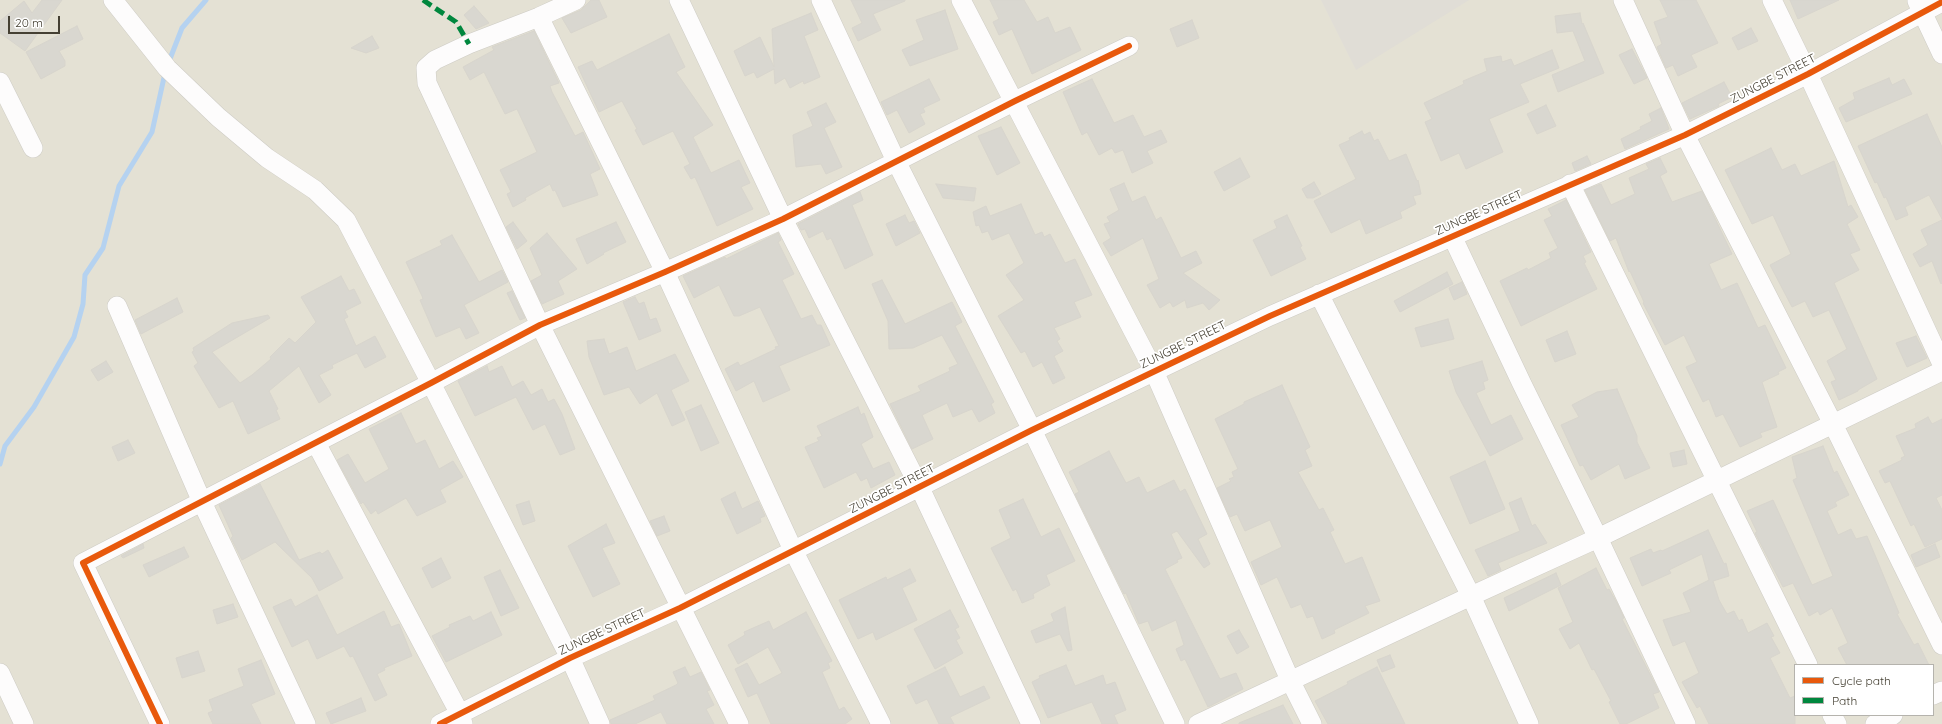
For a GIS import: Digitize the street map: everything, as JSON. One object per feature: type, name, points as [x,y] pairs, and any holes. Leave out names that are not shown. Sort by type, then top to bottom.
[{"type":"street","points":[[113,0],[167,68],[218,117],[267,158],[315,190],[346,220],[431,383],[570,658],[600,724]]},
{"type":"street","points":[[576,0],[539,17],[468,44],[435,60],[426,68],[427,83],[435,104],[540,325],[739,724]]},
{"type":"street","points":[[678,0],[783,218],[920,488],[1031,724]]},
{"type":"street","points":[[821,0],[896,161],[1032,430],[1175,724]]},
{"type":"street","points":[[961,0],[1015,101],[1154,371],[1290,680],[1312,724]]},
{"type":"street","points":[[1623,0],[1685,135],[1833,424],[1942,645]]},
{"type":"street","points":[[1772,0],[1808,74],[1942,364]]},
{"type":"street","name":"ZUNGBE STREET","points":[[440,724],[462,719],[570,658],[680,608],[793,550],[920,488],[1032,430],[1154,371],[1319,294],[1685,135],[1808,74],[1919,6],[1942,2]]},
{"type":"street","points":[[1919,6],[1942,54]]},
{"type":"street","points":[[539,17],[665,272],[793,550],[881,724]]},
{"type":"street","points":[[160,724],[83,563],[540,325],[665,272],[783,218],[1015,101],[1129,46]]},
{"type":"street","points":[[0,82],[33,148]]},
{"type":"street","points":[[1570,184],[1808,664]]},
{"type":"street","points":[[1452,236],[1686,724]]},
{"type":"street","points":[[1319,294],[1471,596],[1529,724]]},
{"type":"street","points":[[118,306],[202,502],[306,724]]},
{"type":"street","points":[[1198,724],[1717,482],[1942,371]]},
{"type":"street","points":[[316,443],[462,719]]},
{"type":"street","points":[[0,673],[24,724]]},
{"type":"street","points":[[1875,724],[1891,716]]},
{"type":"shaded area","points":[[0,0],[1942,0],[1942,724],[0,724]]},
{"type":"shaded area","points":[[1321,0],[1469,0],[1356,70]]},
{"type":"building","points":[[42,0],[62,0],[25,51],[0,33],[0,21],[24,1],[32,13]]},
{"type":"building","points":[[591,0],[599,0],[607,17],[571,33],[562,18],[581,10]]},
{"type":"building","points":[[851,0],[905,1],[873,14],[881,30],[858,41],[852,28],[862,23]]},
{"type":"building","points":[[990,0],[1024,0],[1037,22],[1048,17],[1055,33],[1070,27],[1081,50],[1032,74],[1012,29],[999,35],[993,22],[999,19]]},
{"type":"building","points":[[1660,0],[1696,0],[1718,43],[1691,55],[1697,67],[1678,76],[1673,65],[1666,68],[1657,47],[1662,44],[1654,22],[1668,17]]},
{"type":"building","points":[[1790,0],[1839,0],[1798,19]]},
{"type":"building","points":[[474,6],[489,23],[476,29],[464,15]]},
{"type":"building","points":[[945,10],[958,49],[910,66],[902,50],[924,40],[916,20]]},
{"type":"building","points":[[811,13],[818,30],[804,36],[820,77],[804,84],[803,81],[790,88],[785,78],[775,84],[774,69],[757,78],[754,72],[745,76],[734,51],[760,37],[774,67],[772,29]]},
{"type":"building","points":[[1580,13],[1582,24],[1583,23],[1604,73],[1558,92],[1552,75],[1585,61],[1573,31],[1557,33],[1555,16]]},
{"type":"building","points":[[1192,20],[1199,38],[1177,47],[1170,29]]},
{"type":"building","points":[[77,26],[83,39],[59,51],[65,61],[65,66],[41,79],[26,52]]},
{"type":"building","points":[[1751,28],[1758,41],[1738,50],[1732,38]]},
{"type":"building","points":[[534,31],[559,83],[550,86],[552,92],[575,136],[583,132],[600,169],[590,174],[598,195],[563,207],[555,190],[553,191],[550,184],[525,198],[526,200],[513,207],[507,194],[511,192],[500,170],[537,152],[517,109],[505,114],[484,72],[470,80],[463,67],[494,50],[492,47]]},
{"type":"building","points":[[669,34],[685,67],[676,72],[713,125],[693,137],[711,173],[739,160],[750,183],[741,187],[753,209],[717,226],[695,177],[691,179],[684,167],[690,164],[673,131],[643,145],[635,130],[637,129],[622,101],[599,112],[578,67],[592,61],[597,70]]},
{"type":"building","points":[[372,36],[379,48],[366,53],[351,48]]},
{"type":"building","points":[[1632,49],[1647,78],[1634,84],[1619,55]]},
{"type":"building","points":[[1552,50],[1559,68],[1520,84],[1529,102],[1489,119],[1503,152],[1466,169],[1459,153],[1441,161],[1425,122],[1432,119],[1424,103],[1464,84],[1463,81],[1487,71],[1484,59],[1501,56],[1502,62],[1511,59],[1514,66]]},
{"type":"building","points":[[1889,78],[1892,85],[1904,79],[1912,94],[1846,122],[1839,108],[1855,99],[1853,93]]},
{"type":"building","points":[[929,79],[940,100],[923,108],[925,112],[920,114],[925,124],[909,133],[897,110],[887,115],[881,102]]},
{"type":"building","points":[[1092,79],[1114,123],[1133,115],[1144,137],[1161,130],[1167,142],[1147,151],[1153,163],[1132,173],[1123,150],[1115,153],[1112,148],[1099,155],[1087,132],[1082,135],[1063,92]]},
{"type":"building","points":[[1724,82],[1732,97],[1718,104],[1719,106],[1690,119],[1682,103]]},
{"type":"building","points":[[826,103],[836,122],[824,128],[842,167],[826,174],[821,164],[796,167],[793,135],[813,126],[807,112]]},
{"type":"building","points":[[1546,105],[1556,126],[1537,134],[1527,114]]},
{"type":"building","points":[[1661,108],[1669,129],[1625,149],[1621,139],[1641,129],[1640,127],[1652,121],[1649,114]]},
{"type":"building","points":[[1927,114],[1942,147],[1942,219],[1929,195],[1905,207],[1908,215],[1896,220],[1886,197],[1884,198],[1877,182],[1875,183],[1858,146]]},
{"type":"building","points":[[1001,127],[1020,163],[997,175],[978,136]]},
{"type":"building","points":[[1362,131],[1364,135],[1370,132],[1374,141],[1378,139],[1389,161],[1406,154],[1417,181],[1418,180],[1421,194],[1413,196],[1416,204],[1400,212],[1402,218],[1366,234],[1360,219],[1331,233],[1314,201],[1356,179],[1339,145],[1350,140],[1349,138]]},
{"type":"building","points":[[1771,148],[1782,170],[1795,164],[1801,176],[1834,161],[1848,207],[1851,205],[1858,217],[1847,224],[1860,250],[1850,254],[1859,270],[1834,283],[1877,379],[1858,391],[1839,400],[1831,382],[1836,380],[1827,361],[1847,349],[1829,310],[1813,317],[1805,301],[1792,307],[1770,265],[1791,254],[1773,215],[1752,224],[1725,170]]},
{"type":"building","points":[[1587,156],[1591,164],[1575,171],[1572,163]]},
{"type":"building","points":[[1240,158],[1250,177],[1224,191],[1214,172]]},
{"type":"building","points":[[1660,158],[1667,172],[1660,176],[1672,202],[1702,191],[1732,254],[1709,264],[1721,290],[1737,283],[1758,328],[1765,325],[1786,368],[1778,372],[1779,374],[1762,382],[1777,427],[1760,433],[1762,437],[1740,447],[1723,414],[1716,417],[1709,399],[1703,402],[1686,367],[1697,362],[1684,335],[1665,345],[1643,303],[1644,302],[1630,271],[1629,272],[1616,238],[1610,241],[1585,190],[1601,184],[1611,205],[1635,194],[1629,178],[1649,169],[1646,164]]},
{"type":"building","points":[[1314,182],[1321,194],[1313,198],[1307,198],[1302,189]]},
{"type":"building","points":[[1124,183],[1132,202],[1145,196],[1156,220],[1161,217],[1181,258],[1196,251],[1202,263],[1183,273],[1220,300],[1209,310],[1203,303],[1187,308],[1185,300],[1173,307],[1170,302],[1160,308],[1147,285],[1159,279],[1143,238],[1111,256],[1103,243],[1111,238],[1104,224],[1110,222],[1107,217],[1119,210],[1110,189]]},
{"type":"building","points":[[936,184],[976,188],[974,201],[943,198]]},
{"type":"building","points":[[860,192],[863,200],[852,205],[873,255],[845,269],[831,238],[827,240],[823,231],[809,238],[805,229],[801,230],[798,224]]},
{"type":"building","points":[[1566,200],[1591,252],[1583,256],[1586,262],[1584,263],[1597,289],[1521,326],[1500,281],[1527,268],[1528,270],[1551,258],[1549,253],[1558,248],[1544,220],[1552,216],[1548,209]]},
{"type":"building","points":[[1021,204],[1035,235],[1042,232],[1044,237],[1050,234],[1065,263],[1075,259],[1092,295],[1074,302],[1081,317],[1054,328],[1060,339],[1057,341],[1063,351],[1054,356],[1065,378],[1053,384],[1042,362],[1033,367],[1025,351],[1021,353],[998,316],[1024,300],[1006,275],[1024,263],[1009,233],[992,240],[988,231],[982,233],[979,225],[976,226],[973,212],[986,206],[990,216]]},
{"type":"building","points":[[905,215],[909,223],[914,221],[920,233],[896,246],[886,224]]},
{"type":"building","points":[[1287,215],[1302,246],[1300,247],[1306,259],[1271,276],[1253,240],[1277,228],[1274,221]]},
{"type":"building","points":[[1942,220],[1941,284],[1932,261],[1920,267],[1913,254],[1928,245],[1921,230]]},
{"type":"building","points":[[513,222],[527,241],[517,249],[506,227]]},
{"type":"building","points":[[616,222],[626,242],[603,253],[604,254],[587,264],[576,239]]},
{"type":"building","points":[[547,233],[577,269],[558,281],[564,294],[542,304],[531,281],[542,275],[530,248]]},
{"type":"building","points":[[778,233],[781,240],[778,242],[794,274],[782,280],[801,319],[812,315],[817,325],[821,325],[830,345],[779,366],[790,390],[763,402],[754,381],[736,391],[725,369],[738,362],[740,366],[776,349],[775,347],[779,346],[760,307],[739,316],[734,316],[719,285],[694,298],[683,276],[725,257],[726,259]]},
{"type":"building","points":[[452,235],[479,282],[502,270],[508,282],[464,305],[479,333],[466,339],[460,327],[436,337],[420,300],[423,299],[422,296],[406,262],[442,245],[440,241]]},
{"type":"building","points":[[1447,272],[1453,284],[1400,312],[1394,301]]},
{"type":"building","points":[[341,276],[349,291],[354,289],[361,303],[345,311],[348,317],[344,319],[356,346],[375,336],[386,357],[365,368],[357,353],[332,365],[333,368],[319,375],[331,395],[319,403],[299,366],[269,391],[278,409],[276,410],[280,419],[248,434],[233,401],[219,408],[194,366],[198,363],[192,352],[194,351],[193,348],[232,323],[268,315],[270,318],[212,352],[240,383],[271,359],[270,357],[289,338],[295,343],[316,322],[301,297]]},
{"type":"building","points":[[882,280],[905,324],[952,302],[962,322],[955,326],[994,402],[991,404],[995,413],[979,422],[972,409],[953,417],[947,403],[922,415],[933,439],[912,449],[890,404],[921,391],[918,386],[950,371],[949,368],[958,364],[942,335],[913,348],[889,349],[888,321],[872,284]]},
{"type":"building","points":[[1462,282],[1467,294],[1454,300],[1449,288]]},
{"type":"building","points":[[512,291],[525,318],[520,320],[507,293]]},
{"type":"building","points":[[635,297],[639,304],[644,302],[650,320],[656,318],[661,331],[639,340],[623,302]]},
{"type":"building","points":[[177,298],[183,312],[141,334],[135,320]]},
{"type":"building","points":[[1448,319],[1454,339],[1421,347],[1415,328]]},
{"type":"building","points":[[1567,331],[1576,354],[1555,362],[1546,340]]},
{"type":"building","points":[[1916,336],[1927,358],[1907,367],[1896,343]]},
{"type":"building","points":[[604,339],[609,354],[627,347],[636,371],[675,354],[689,381],[671,390],[685,420],[672,426],[657,393],[640,404],[629,387],[604,395],[589,357],[587,341]]},
{"type":"building","points":[[106,361],[113,372],[98,381],[91,370]]},
{"type":"building","points":[[1482,361],[1488,380],[1483,382],[1485,389],[1476,393],[1491,425],[1511,415],[1523,439],[1490,456],[1456,392],[1449,371]]},
{"type":"building","points":[[487,366],[489,372],[502,366],[512,387],[523,381],[531,395],[542,389],[548,402],[554,399],[562,414],[575,449],[560,455],[545,424],[533,430],[516,397],[475,416],[458,381]]},
{"type":"building","points":[[1282,385],[1310,447],[1305,450],[1312,466],[1298,472],[1319,510],[1323,508],[1334,530],[1330,532],[1345,564],[1362,557],[1380,601],[1365,606],[1369,613],[1334,630],[1335,633],[1322,639],[1313,616],[1307,618],[1301,604],[1291,608],[1277,577],[1261,585],[1251,562],[1282,547],[1270,520],[1245,531],[1237,514],[1230,517],[1217,488],[1231,481],[1229,479],[1234,477],[1232,472],[1238,469],[1215,419],[1244,404],[1244,402]]},
{"type":"building","points":[[1617,389],[1637,436],[1637,442],[1650,468],[1625,479],[1619,464],[1591,480],[1583,465],[1580,466],[1561,425],[1579,417],[1572,405],[1597,392]]},
{"type":"building","points":[[701,405],[719,443],[701,451],[685,412]]},
{"type":"building","points":[[858,407],[861,415],[864,413],[873,437],[861,444],[873,469],[889,462],[895,475],[871,488],[867,478],[861,481],[856,472],[824,488],[805,447],[819,441],[817,438],[822,436],[817,426]]},
{"type":"building","points":[[401,413],[416,444],[425,440],[439,469],[453,461],[463,477],[440,490],[446,502],[417,516],[406,498],[378,514],[376,510],[371,514],[363,502],[361,504],[337,460],[348,454],[365,483],[389,469],[369,429]]},
{"type":"building","points":[[1928,417],[1932,424],[1942,419],[1942,495],[1936,498],[1942,510],[1942,539],[1925,547],[1914,524],[1911,526],[1890,481],[1885,483],[1879,471],[1902,460],[1901,458],[1905,456],[1896,436],[1916,428],[1915,424]]},
{"type":"building","points":[[128,440],[135,453],[118,461],[112,447]]},
{"type":"building","points":[[1823,446],[1834,473],[1837,471],[1849,495],[1835,502],[1837,506],[1827,511],[1838,535],[1851,529],[1856,539],[1867,536],[1899,613],[1897,614],[1914,645],[1918,643],[1928,664],[1846,664],[1838,648],[1848,643],[1832,608],[1820,615],[1818,611],[1809,616],[1793,583],[1783,587],[1755,533],[1757,532],[1747,511],[1773,500],[1812,585],[1833,576],[1793,480],[1797,478],[1792,457]]},
{"type":"building","points":[[1684,450],[1687,464],[1673,467],[1670,453]]},
{"type":"building","points":[[1109,451],[1126,483],[1139,477],[1147,493],[1174,480],[1180,492],[1185,489],[1207,534],[1198,539],[1210,564],[1204,568],[1177,531],[1171,534],[1182,558],[1165,569],[1220,679],[1236,673],[1243,689],[1208,707],[1185,659],[1181,661],[1176,649],[1184,645],[1176,620],[1152,631],[1148,621],[1139,624],[1126,593],[1124,594],[1075,494],[1079,492],[1069,472]]},
{"type":"building","points":[[1485,461],[1505,509],[1470,524],[1450,477]]},
{"type":"building","points":[[260,484],[299,560],[320,552],[322,554],[328,550],[343,578],[319,591],[312,578],[275,542],[242,560],[231,538],[233,536],[219,505]]},
{"type":"building","points":[[735,492],[742,509],[758,501],[765,516],[760,518],[761,522],[737,534],[721,499]]},
{"type":"building","points":[[1521,498],[1532,526],[1535,524],[1547,543],[1498,563],[1501,570],[1488,576],[1475,550],[1520,531],[1509,503]]},
{"type":"building","points":[[1023,499],[1041,537],[1059,528],[1075,561],[1046,575],[1050,585],[1033,594],[1034,598],[1022,603],[1016,589],[1013,591],[991,548],[1011,538],[999,510]]},
{"type":"building","points":[[529,501],[535,521],[523,525],[516,505]]},
{"type":"building","points":[[664,516],[670,531],[657,536],[650,521]]},
{"type":"building","points":[[606,524],[615,543],[602,548],[620,584],[593,597],[568,546]]},
{"type":"building","points":[[1708,530],[1724,564],[1726,563],[1729,576],[1713,581],[1719,600],[1727,614],[1734,611],[1739,621],[1742,619],[1748,633],[1767,623],[1774,636],[1771,637],[1780,653],[1770,658],[1790,698],[1794,696],[1795,724],[1709,724],[1700,706],[1697,708],[1682,682],[1699,673],[1685,641],[1673,646],[1663,620],[1691,612],[1683,593],[1709,580],[1702,554],[1669,570],[1671,573],[1642,586],[1630,558],[1651,549],[1653,553],[1662,551]]},
{"type":"building","points":[[143,544],[144,548],[123,558],[121,556]]},
{"type":"building","points":[[1935,544],[1940,557],[1916,567],[1911,555]]},
{"type":"building","points":[[184,547],[189,557],[149,577],[143,565]]},
{"type":"building","points":[[441,558],[451,578],[432,588],[422,568]]},
{"type":"building","points":[[1596,568],[1607,590],[1609,589],[1617,603],[1624,618],[1622,619],[1659,692],[1653,694],[1659,708],[1626,724],[1620,724],[1609,702],[1611,701],[1594,669],[1592,670],[1579,643],[1570,649],[1559,629],[1573,622],[1558,588]]},
{"type":"building","points":[[910,569],[916,581],[902,588],[917,620],[876,640],[873,632],[858,639],[839,600],[886,577],[887,580]]},
{"type":"building","points":[[500,570],[519,608],[501,616],[484,577]]},
{"type":"building","points":[[1556,573],[1561,585],[1509,611],[1504,598]]},
{"type":"building","points":[[317,595],[337,635],[384,611],[391,627],[399,624],[412,656],[384,668],[385,670],[377,674],[387,695],[375,701],[353,656],[350,657],[344,646],[317,659],[308,639],[292,647],[273,607],[291,599],[295,607]]},
{"type":"building","points":[[233,604],[238,617],[217,624],[213,610]]},
{"type":"building","points":[[1065,607],[1072,650],[1068,651],[1060,634],[1036,643],[1031,631],[1054,621],[1051,614]]},
{"type":"building","points":[[950,610],[959,627],[955,629],[960,638],[956,640],[963,653],[935,669],[914,629]]},
{"type":"building","points":[[491,612],[502,635],[446,662],[432,636],[450,627],[449,625],[470,616],[473,621]]},
{"type":"building","points":[[806,612],[832,661],[828,663],[830,668],[822,672],[839,710],[844,707],[852,719],[845,724],[771,724],[757,693],[748,697],[735,669],[747,663],[759,685],[782,673],[768,647],[738,664],[728,645],[745,635],[744,632],[769,621],[773,630]]},
{"type":"building","points":[[1239,630],[1249,647],[1237,654],[1227,636]]},
{"type":"building","points":[[198,651],[205,671],[182,678],[176,658]]},
{"type":"building","points":[[1390,655],[1395,667],[1382,672],[1377,660]]},
{"type":"building","points":[[261,660],[275,694],[251,704],[261,724],[213,724],[208,713],[213,711],[209,700],[244,686],[238,669]]},
{"type":"building","points":[[1066,665],[1075,686],[1103,675],[1106,685],[1115,682],[1126,710],[1114,715],[1118,724],[1102,724],[1092,702],[1048,718],[1032,682],[1040,678],[1039,676]]},
{"type":"building","points":[[685,667],[690,677],[701,672],[710,690],[707,691],[714,705],[706,709],[714,724],[667,724],[661,712],[635,724],[611,724],[610,720],[655,700],[653,696],[676,685],[678,683],[673,672]]},
{"type":"building","points":[[945,667],[960,697],[984,686],[990,698],[950,717],[954,724],[939,724],[927,699],[916,704],[907,686]]},
{"type":"building","points":[[1377,667],[1405,724],[1328,724],[1315,701],[1348,684],[1347,682]]},
{"type":"building","points":[[361,698],[366,711],[331,724],[326,713]]},
{"type":"building","points":[[1283,705],[1293,724],[1239,724],[1239,723]]},
{"type":"waterway","points":[[168,64],[182,28],[206,0]]},
{"type":"waterway","points":[[0,464],[5,446],[34,407],[74,337],[83,304],[85,275],[103,248],[119,186],[152,132],[165,73]]},
{"type":"marked path","points":[[423,0],[456,22],[469,44]]},
{"type":"cycle path","points":[[440,724],[570,658],[680,608],[1032,430],[1270,316],[1685,135],[1808,74],[1942,2]]},
{"type":"cycle path","points":[[160,724],[83,563],[540,325],[665,272],[783,219],[1015,101],[1129,46]]}]
